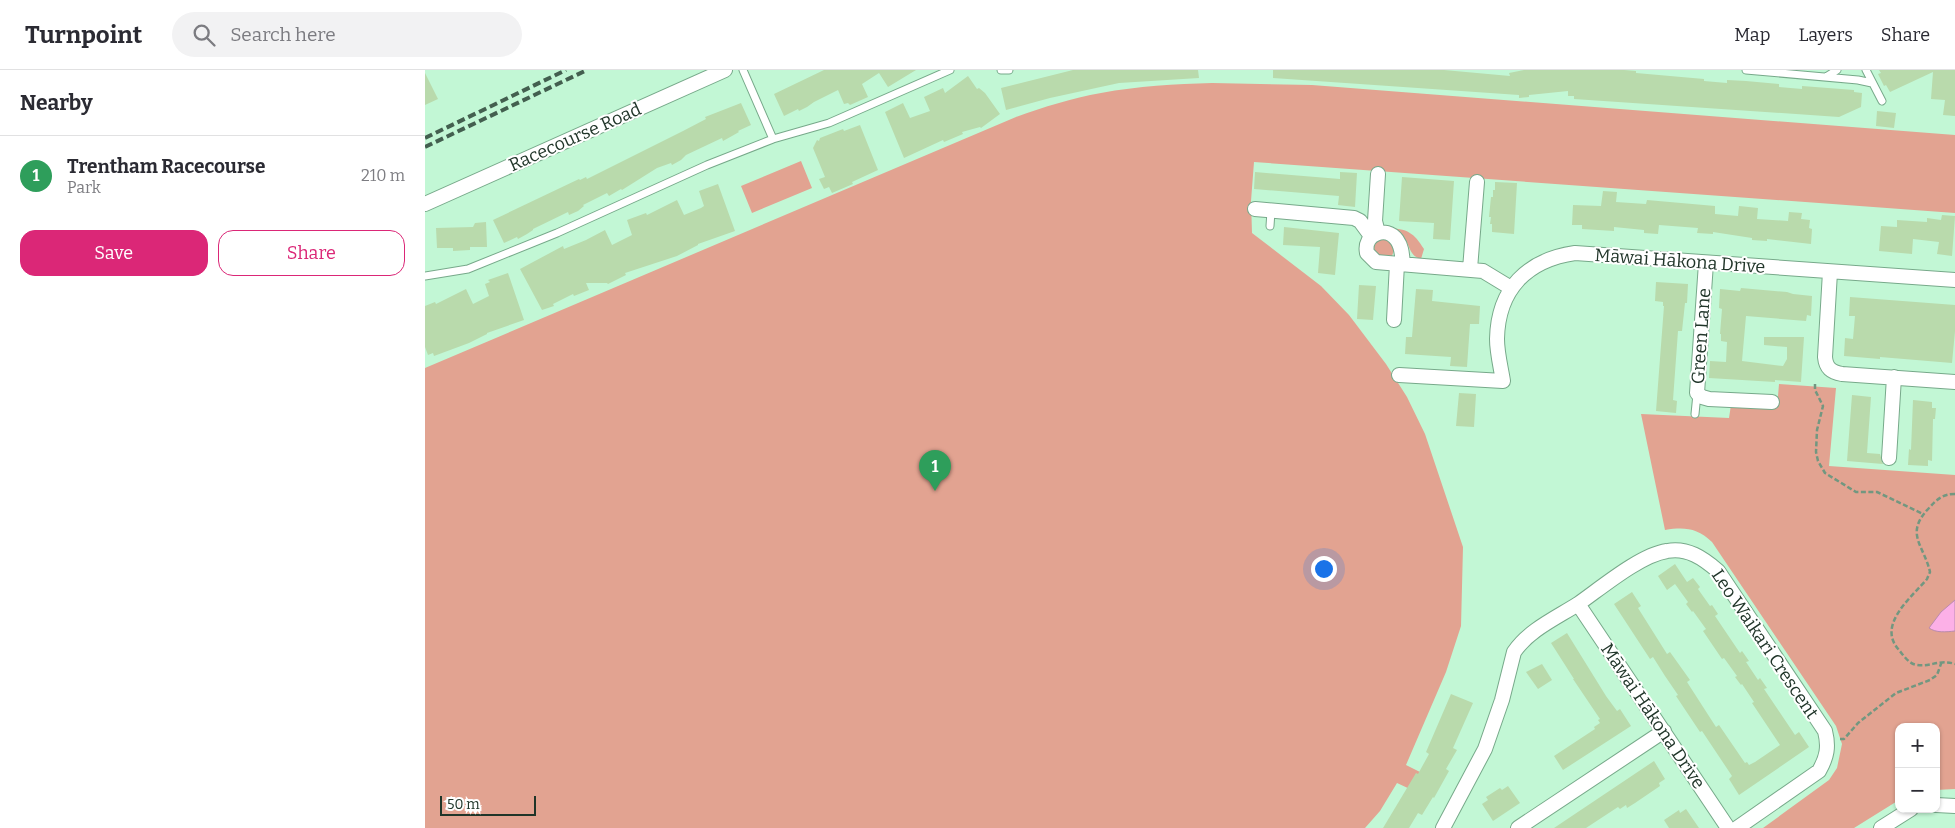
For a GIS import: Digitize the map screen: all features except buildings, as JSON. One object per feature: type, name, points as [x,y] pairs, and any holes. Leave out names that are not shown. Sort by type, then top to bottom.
[{"type":"street","name":"Racecourse Road","points":[[425,204],[725,70]]},
{"type":"street","points":[[1378,174],[1375,234],[1366,246],[1369,256],[1377,262],[1470,269],[1490,274],[1511,288]]},
{"type":"street","points":[[1470,269],[1477,182]]},
{"type":"street","points":[[1255,210],[1354,218],[1375,234],[1387,233],[1398,241],[1402,252],[1394,320]]},
{"type":"street","name":"Māwai Hākona Drive","points":[[1399,375],[1503,382],[1497,341],[1498,325],[1503,305],[1511,288],[1537,264],[1563,255],[1575,253],[1955,280]]},
{"type":"street","name":"Green Lane","points":[[1706,262],[1697,393],[1701,397],[1709,399],[1772,402]]},
{"type":"street","points":[[1830,272],[1825,357],[1829,369],[1834,373],[1842,374],[1955,382]]},
{"type":"street","points":[[1889,458],[1894,377]]},
{"type":"street","name":"Leo Waikari Crescent","points":[[1443,828],[1485,749],[1502,700],[1514,652],[1527,637],[1646,558],[1666,551],[1684,551],[1702,558],[1718,571],[1825,731],[1827,757],[1819,771],[1737,828]]},
{"type":"street","name":"Māwai Hākona Drive","points":[[1578,604],[1728,828]]},
{"type":"street","points":[[1519,828],[1664,731]]},
{"type":"street","points":[[1940,805],[1955,806]]},
{"type":"street","points":[[1883,827],[1905,813]]},
{"type":"lane","points":[[743,70],[773,139]]},
{"type":"lane","points":[[425,276],[468,269],[557,233],[707,165],[773,139],[829,123],[950,70]]},
{"type":"lane","points":[[1001,70],[1009,70]]},
{"type":"lane","points":[[1746,70],[1858,80],[1872,83]]},
{"type":"lane","points":[[1826,77],[1837,70]]},
{"type":"lane","points":[[1866,70],[1882,101]]},
{"type":"lane","points":[[1269,226],[1271,211]]},
{"type":"lane","points":[[1695,414],[1697,393]]},
{"type":"path","points":[[1815,384],[1815,390],[1823,406],[1817,430],[1816,452],[1818,461],[1825,474],[1856,492],[1877,492],[1923,514]]},
{"type":"path","points":[[1955,494],[1945,494],[1937,499],[1919,519],[1917,530],[1920,550],[1930,572],[1927,579],[1896,615],[1891,631],[1895,646],[1910,663],[1917,665],[1942,661],[1955,664]]},
{"type":"path","points":[[1836,740],[1843,738],[1896,692],[1930,680],[1937,675],[1942,661]]},
{"type":"shaded area","points":[[1212,83],[1312,85],[1955,135],[1955,213],[1254,162],[1251,201],[1252,233],[1321,286],[1349,315],[1386,364],[1407,397],[1425,434],[1463,547],[1461,626],[1446,672],[1406,765],[1420,772],[1412,790],[1397,783],[1380,811],[1365,828],[425,828],[425,368],[1016,117],[1079,97],[1101,93],[1157,86]]},
{"type":"shaded area","points":[[801,161],[812,188],[752,213],[741,186]]},
{"type":"shaded area","points":[[1389,228],[1401,229],[1414,236],[1424,249],[1421,259],[1412,253],[1402,234]]},
{"type":"shaded area","points":[[1380,240],[1389,240],[1395,247],[1392,256],[1387,258],[1374,255],[1372,244]]},
{"type":"shaded area","points":[[1779,384],[1836,388],[1829,466],[1955,475],[1955,789],[1940,790],[1940,723],[1895,723],[1895,802],[1854,828],[1763,828],[1829,780],[1837,768],[1842,744],[1836,726],[1712,542],[1696,531],[1665,530],[1641,414],[1729,418],[1731,405],[1777,408]]},
{"type":"shaded area","points":[[1955,600],[1955,631],[1945,632],[1929,628],[1941,612]]},
{"type":"railway","points":[[425,138],[566,70]]},
{"type":"railway","points":[[425,147],[587,70]]},
{"type":"place","name":"Trentham Racecourse","points":[[935,491]]}]
